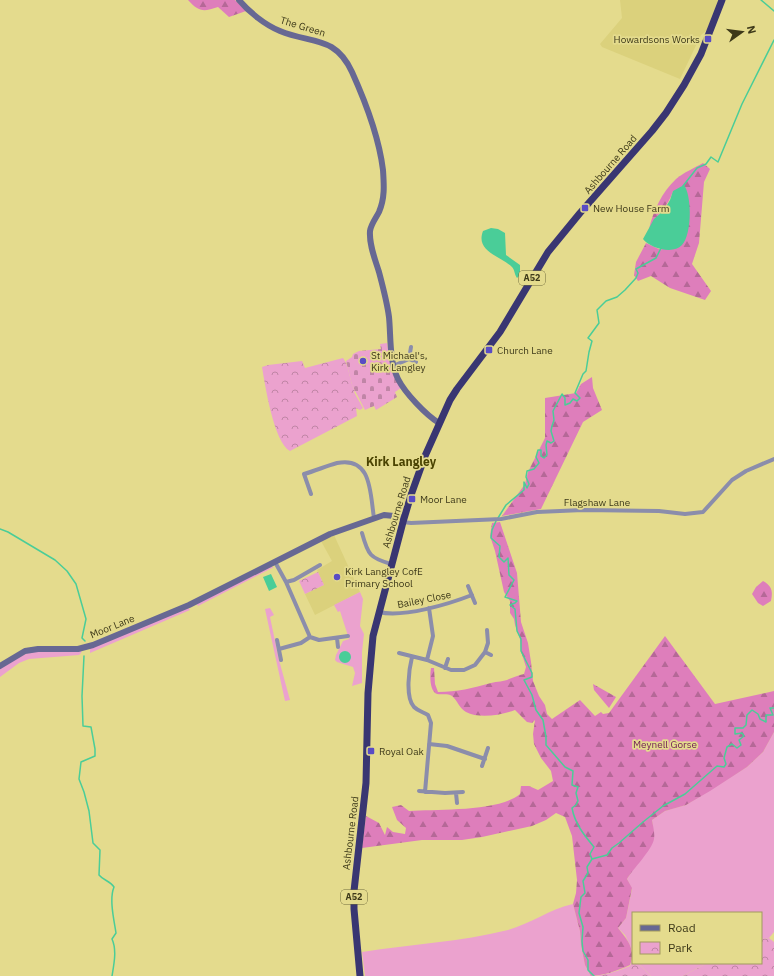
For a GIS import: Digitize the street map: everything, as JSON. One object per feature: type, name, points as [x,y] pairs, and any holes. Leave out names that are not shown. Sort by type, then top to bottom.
[{"type":"highway","name":"Ashbourne Road","points":[[360,976],[354,909],[354,882],[366,783],[367,710],[370,658],[378,612],[403,520],[417,476],[439,423],[456,389],[500,332],[548,252],[666,113],[701,54],[722,0]]},
{"type":"street","name":"The Green","points":[[239,0],[269,25],[280,31],[325,43],[338,51],[346,60],[352,72],[366,106],[383,169],[383,201],[371,225],[370,239],[389,315],[393,366]]},
{"type":"street","points":[[409,359],[411,347]]},
{"type":"street","points":[[416,362],[409,359],[393,366],[398,380],[404,389],[429,416],[439,423]]},
{"type":"street","name":"Flagshaw Lane","points":[[403,520],[411,523],[501,519],[537,512],[583,510],[659,511],[686,514],[703,512],[732,480],[774,459]]},
{"type":"street","points":[[311,494],[304,474],[336,463],[348,462],[357,464],[362,468],[366,475],[374,518]]},
{"type":"street","name":"Moor Lane","points":[[0,666],[25,651],[38,649],[78,649],[93,645],[189,604],[330,534],[384,515],[394,516],[403,520]]},
{"type":"street","points":[[362,533],[366,548],[371,555],[375,559],[391,564]]},
{"type":"street","points":[[275,562],[286,582],[310,637],[318,640],[348,636]]},
{"type":"street","points":[[286,582],[294,580],[320,565]]},
{"type":"street","points":[[468,586],[475,603]]},
{"type":"street","name":"Bailey Close","points":[[378,612],[396,613],[429,608],[448,604],[472,595]]},
{"type":"street","points":[[427,660],[433,636],[429,608]]},
{"type":"street","points":[[399,653],[427,660],[445,668],[458,671],[471,668],[486,652],[488,643],[487,630]]},
{"type":"street","points":[[279,649],[301,643],[310,637]]},
{"type":"street","points":[[337,638],[338,647]]},
{"type":"street","points":[[277,640],[281,660]]},
{"type":"street","points":[[486,652],[492,655]]},
{"type":"street","points":[[412,657],[408,676],[410,699],[413,707],[430,718],[425,792]]},
{"type":"street","points":[[445,668],[448,659]]},
{"type":"street","points":[[429,744],[447,746],[485,759]]},
{"type":"street","points":[[482,766],[488,748]]},
{"type":"street","points":[[419,791],[463,792]]},
{"type":"street","points":[[456,793],[457,803]]},
{"type":"shaded area","points":[[620,0],[718,0],[707,30],[701,35],[680,79],[602,47],[600,44],[622,18]]},
{"type":"shaded area","points":[[684,185],[687,190],[690,215],[688,233],[682,245],[673,250],[668,250],[656,247],[646,242],[643,239],[654,219],[664,210],[673,191]]},
{"type":"shaded area","points":[[491,228],[498,229],[505,233],[506,255],[520,265],[520,275],[517,278],[512,267],[490,253],[483,244],[481,238],[483,231]]},
{"type":"shaded area","name":"Kirk Langley CofE Primary School","points":[[334,535],[360,592],[315,615],[305,594],[324,585],[317,570],[332,561],[321,541]]},
{"type":"shaded area","points":[[271,574],[277,587],[269,591],[263,577]]},
{"type":"shaded area","points":[[345,651],[349,653],[351,657],[349,661],[345,663],[341,661],[339,657],[341,653]]},
{"type":"green space","points":[[188,0],[235,0],[246,11],[229,17],[218,7],[209,10],[202,10],[195,7]]},
{"type":"green space","points":[[703,163],[710,169],[704,182],[699,243],[692,264],[711,291],[705,300],[670,288],[651,276],[638,281],[634,275],[636,262],[646,243],[661,250],[673,191],[669,201],[649,229],[653,215],[662,196],[676,179]]},
{"type":"green space","points":[[387,343],[391,370],[401,388],[395,392],[397,397],[376,410],[374,406],[365,410],[352,385],[346,361],[352,357],[353,354],[359,351],[381,349],[380,344]]},
{"type":"green space","points":[[343,358],[347,366],[355,391],[354,392],[363,408],[360,410],[356,408],[357,416],[290,451],[284,446],[275,426],[262,367],[302,361],[305,368]]},
{"type":"green space","points":[[592,377],[593,388],[602,410],[583,422],[541,509],[502,516],[525,484],[528,472],[545,438],[545,398],[576,393],[581,384]]},
{"type":"green space","name":"Meynell Gorse","points":[[500,522],[517,573],[521,622],[528,643],[533,681],[539,696],[545,705],[547,714],[552,719],[580,700],[595,716],[601,712],[603,714],[609,713],[665,636],[715,704],[774,691],[774,732],[763,752],[747,767],[710,791],[686,805],[665,811],[652,820],[654,832],[653,843],[627,879],[632,888],[626,918],[618,928],[630,945],[632,960],[630,965],[606,974],[591,976],[585,965],[580,931],[573,904],[577,880],[572,836],[565,817],[556,813],[546,820],[532,826],[482,837],[462,840],[422,840],[362,848],[366,816],[379,823],[385,835],[387,827],[393,832],[405,834],[406,828],[397,820],[392,807],[401,805],[409,811],[483,807],[510,800],[520,794],[521,786],[529,786],[538,790],[553,781],[551,771],[541,758],[534,744],[533,734],[535,720],[532,723],[527,722],[515,710],[490,716],[471,714],[464,711],[452,696],[437,694],[431,686],[431,668],[434,668],[435,684],[438,692],[471,688],[493,682],[505,681],[524,674],[526,667],[521,651],[520,639],[514,619],[510,613],[510,601],[504,592],[495,551],[490,536],[492,523]]},
{"type":"green space","points":[[268,567],[274,567],[198,606],[196,603]]},
{"type":"green space","points":[[318,572],[324,585],[305,594],[299,581]]},
{"type":"green space","points":[[763,581],[770,587],[772,594],[771,601],[763,606],[758,603],[752,594],[756,587]]},
{"type":"green space","points":[[360,592],[363,599],[360,626],[364,634],[362,652],[362,683],[352,686],[355,673],[353,667],[335,660],[343,641],[349,639],[340,611],[338,612],[334,605]]},
{"type":"green space","points":[[188,607],[190,610],[90,653],[90,647]]},
{"type":"green space","points":[[270,608],[274,615],[270,617],[279,660],[290,700],[285,701],[265,609]]},
{"type":"green space","points":[[82,649],[79,655],[29,659],[19,663],[0,677],[0,668],[12,660],[30,652]]},
{"type":"green space","points":[[593,684],[616,697],[609,708],[594,690]]},
{"type":"green space","points":[[774,732],[774,932],[769,938],[762,939],[762,912],[632,912],[632,950],[625,935],[618,928],[626,918],[632,889],[627,879],[635,866],[653,827],[652,820],[665,811],[686,805],[747,767],[763,752]]},
{"type":"green space","points":[[573,904],[580,931],[585,965],[591,976],[365,976],[362,952],[454,940],[508,930],[556,909]]},
{"type":"green space","points":[[769,938],[774,942],[774,976],[683,976],[705,964],[762,964],[762,939]]},
{"type":"green space","points":[[632,961],[632,964],[639,964],[651,976],[593,976],[603,975],[630,966]]},
{"type":"green space","points":[[639,964],[705,964],[683,976],[651,976]]},
{"type":"waterway","points":[[761,0],[774,11]]},
{"type":"waterway","points":[[683,186],[697,168],[706,164],[711,157],[718,162],[742,104],[774,40]]},
{"type":"waterway","points":[[498,518],[506,505],[524,490],[524,482],[527,488],[529,484],[526,477],[527,471],[534,469],[539,463],[536,457],[538,450],[541,450],[541,456],[544,458],[547,455],[547,441],[551,443],[554,441],[551,431],[554,420],[553,411],[562,394],[565,398],[565,405],[570,403],[573,399],[577,401],[580,398],[575,393],[583,374],[586,371],[592,341],[588,338],[599,323],[597,310],[606,301],[617,297],[625,290],[636,278],[638,273],[636,269],[656,258],[661,248]]},
{"type":"waterway","points":[[496,521],[492,530],[491,538],[500,546],[499,557],[504,562],[508,558],[509,575],[514,580],[505,597],[517,601],[510,605],[515,609],[517,631],[521,639],[521,651],[532,673],[532,677],[524,680],[532,695],[536,710],[543,720],[546,745],[565,767],[573,771],[572,785],[578,787],[576,793],[578,801],[572,808],[573,814],[580,829],[594,847],[590,854],[592,859],[587,867],[588,873],[583,881],[585,893],[581,897],[579,913],[583,927],[583,951],[588,960],[588,970],[594,976]]},
{"type":"waterway","points":[[0,529],[8,532],[55,560],[67,571],[76,584],[86,619],[82,638],[85,641]]},
{"type":"waterway","points":[[84,656],[82,696],[83,726],[91,727],[95,756],[81,762],[79,779],[89,811],[93,843],[100,850],[99,875],[111,883],[114,887],[112,903],[116,933],[112,939],[115,952],[112,976]]},
{"type":"waterway","points":[[592,859],[607,855],[612,848],[663,806],[685,794],[717,766],[724,767],[726,764],[724,758],[727,747],[732,744],[737,748],[741,745],[739,740],[744,736],[742,733],[735,734],[735,728],[743,728],[746,725],[747,715],[752,710],[758,714],[760,719],[766,722],[766,715],[773,715],[770,708],[774,708]]},
{"type":"place","name":"Howardsons Works","points":[[708,39]]},
{"type":"place","name":"New House Farm","points":[[585,208]]},
{"type":"place","name":"Church Lane","points":[[489,350]]},
{"type":"place","name":"St Michael's, Kirk Langley","points":[[363,361]]},
{"type":"place","name":"Moor Lane","points":[[412,499]]},
{"type":"place","name":"Kirk Langley CofE Primary School","points":[[337,577]]},
{"type":"place","name":"Royal Oak","points":[[371,751]]},
{"type":"district","name":"Kirk Langley","points":[[401,462]]}]
